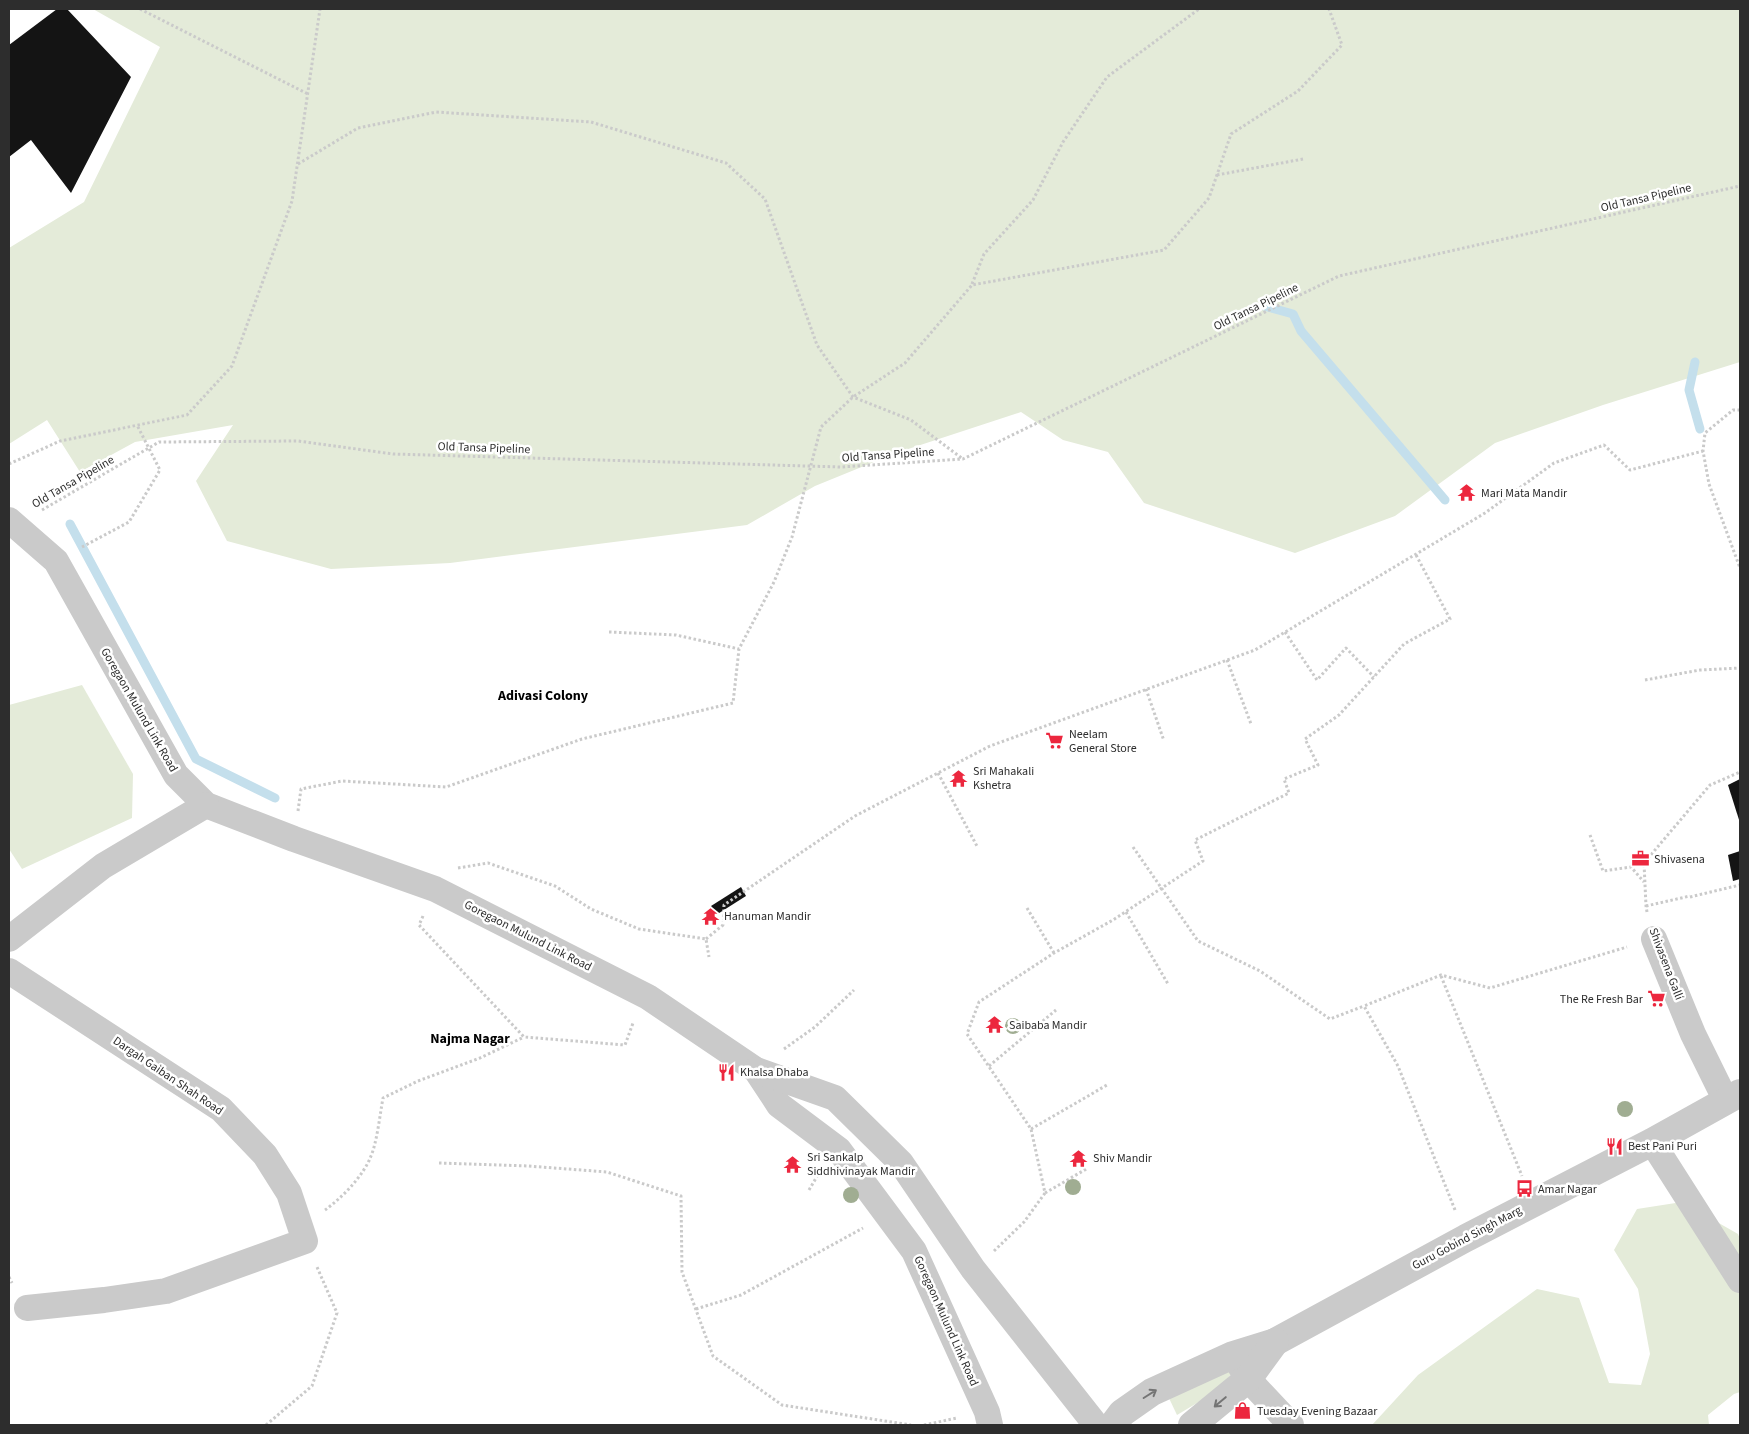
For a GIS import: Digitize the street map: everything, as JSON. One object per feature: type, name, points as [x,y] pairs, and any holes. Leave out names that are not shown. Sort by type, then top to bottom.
[{"type":"street","name":"Goregaon Mulund Link Road","points":[[9,520],[56,561],[176,775],[206,805],[434,889],[644,995],[756,1070],[779,1105],[839,1150],[914,1251],[987,1412],[990,1425]]},
{"type":"street","points":[[9,939],[103,866],[206,805]]},
{"type":"street","name":"Shivasena Galli","points":[[1654,939],[1693,1034],[1733,1097]]},
{"type":"street","name":"Dargah Gaiban Shah Road","points":[[9,971],[221,1109],[265,1155],[289,1193],[305,1241]]},
{"type":"street","points":[[756,1070],[835,1098],[901,1163],[974,1269],[1096,1425]]},
{"type":"street","name":"Guru Gobind Singh Marg","points":[[1113,1425],[1122,1413],[1152,1392],[1233,1355],[1275,1342],[1533,1202],[1652,1142],[1733,1097]]},
{"type":"street","points":[[1652,1142],[1740,1280]]},
{"type":"street","points":[[28,1308],[166,1291],[305,1241]]},
{"type":"street","name":"Guru Gobind Singh Marg","points":[[1192,1425],[1248,1379],[1275,1342]]},
{"type":"street","points":[[1233,1355],[1248,1379],[1291,1425]]},
{"type":"path","points":[[140,9],[308,94]]},
{"type":"path","points":[[9,464],[60,441],[187,415],[232,366],[292,202],[320,9]]},
{"type":"path","points":[[294,838],[301,789],[342,781],[446,787],[582,739],[734,702],[739,649],[774,582],[792,537],[821,426],[854,398],[904,363],[972,285],[984,254],[1033,200],[1063,142],[1107,77],[1199,9]]},
{"type":"path","points":[[972,285],[1164,250],[1209,198],[1231,134],[1298,91],[1342,45],[1329,9]]},
{"type":"path","points":[[298,164],[358,128],[436,112],[591,122],[726,163],[765,199],[817,345],[854,398],[911,420],[963,459]]},
{"type":"path","points":[[1217,175],[1303,159]]},
{"type":"path","name":"Old Tansa Pipeline","points":[[34,515],[159,442],[298,441],[393,454],[840,468],[963,459],[1339,276],[1740,186]]},
{"type":"path","points":[[1740,410],[1733,410],[1705,433],[1703,451],[1709,484],[1740,568]]},
{"type":"path","points":[[56,561],[129,522],[156,477],[160,470],[137,425]]},
{"type":"path","points":[[524,1037],[419,925],[434,889],[454,869],[488,862],[555,886],[591,909],[639,929],[706,939],[723,925],[724,906],[855,816],[990,746],[1254,650],[1485,513],[1554,463],[1604,445],[1630,470],[1703,451]]},
{"type":"path","points":[[1045,1193],[1031,1129],[967,1034],[980,1002],[1054,953],[1126,912],[1204,861],[1196,840],[1289,794],[1284,779],[1318,765],[1305,739],[1338,715],[1404,644],[1450,619],[1415,553]]},
{"type":"path","points":[[609,632],[676,635],[739,649]]},
{"type":"path","points":[[1285,632],[1318,680],[1346,648],[1374,676]]},
{"type":"path","points":[[1227,660],[1251,724]]},
{"type":"path","points":[[1645,680],[1700,670],[1740,668]]},
{"type":"path","points":[[1146,689],[1164,741]]},
{"type":"path","points":[[938,772],[978,848]]},
{"type":"path","name":"Shivasena Galli","points":[[1654,939],[1646,906],[1644,863],[1710,785],[1740,772]]},
{"type":"path","points":[[1590,836],[1603,871],[1631,867],[1645,882]]},
{"type":"path","points":[[1133,847],[1198,941],[1260,971],[1330,1019],[1441,975],[1490,988],[1654,939]]},
{"type":"path","points":[[1646,906],[1740,885]]},
{"type":"path","points":[[1027,908],[1054,953]]},
{"type":"path","points":[[1126,912],[1168,984]]},
{"type":"path","points":[[706,939],[709,957]]},
{"type":"path","points":[[1441,975],[1533,1202]]},
{"type":"path","points":[[756,1070],[815,1027],[854,990]]},
{"type":"path","points":[[335,1203],[353,1185],[371,1157],[383,1098],[418,1081],[480,1058],[524,1037],[625,1045],[644,995]]},
{"type":"path","points":[[1364,1006],[1398,1066],[1466,1238]]},
{"type":"path","points":[[989,1066],[1056,1010]]},
{"type":"path","points":[[1031,1129],[1107,1085]]},
{"type":"path","points":[[440,1163],[528,1166],[607,1172],[681,1196],[682,1272],[713,1356],[782,1405],[911,1425]]},
{"type":"path","points":[[974,1269],[1024,1222],[1045,1193],[1088,1168]]},
{"type":"path","points":[[696,1309],[741,1295],[887,1215]]},
{"type":"path","points":[[266,1425],[312,1386],[337,1313],[305,1241]]},
{"type":"green space","points":[[93,9],[1740,9],[1740,362],[1603,405],[1495,443],[1395,516],[1295,553],[1144,503],[1108,452],[1063,440],[1021,412],[896,453],[815,486],[747,525],[450,563],[331,569],[227,541],[196,481],[233,425],[135,442],[80,472],[47,420],[9,444],[9,248],[84,202],[160,47]]},
{"type":"green space","points":[[82,685],[133,774],[132,818],[22,869],[9,849],[9,705]]},
{"type":"green space","points":[[1682,1202],[1738,1234],[1740,1239],[1740,1392],[1734,1394],[1708,1415],[1709,1425],[1372,1425],[1418,1375],[1537,1289],[1579,1298],[1609,1383],[1641,1385],[1650,1354],[1638,1289],[1614,1250],[1637,1209]]},
{"type":"green space","points":[[1238,1366],[1217,1391],[1177,1415],[1168,1396]]},
{"type":"building","points":[[57,9],[67,9],[131,77],[71,193],[31,140],[9,157],[9,45]]},
{"type":"building","points":[[1740,779],[1740,823],[1728,785]]},
{"type":"building","points":[[1740,851],[1740,879],[1733,881],[1728,855]]},
{"type":"building","points":[[741,887],[746,896],[716,915],[711,906]]},
{"type":"waterway","points":[[1264,306],[1293,314],[1301,331],[1445,500]]},
{"type":"waterway","points":[[1695,362],[1689,390],[1700,429]]},
{"type":"waterway","points":[[70,524],[196,759],[275,798]]},
{"type":"place","name":"Mari Mata Mandir","points":[[1467,493]]},
{"type":"place","name":"Neelam General Store","points":[[1055,741]]},
{"type":"place","name":"Sri Mahakali Kshetra","points":[[959,778]]},
{"type":"place","name":"Shivasena","points":[[1640,859]]},
{"type":"place","name":"Hanuman Mandir","points":[[710,916]]},
{"type":"place","name":"The Re Fresh Bar","points":[[1657,999]]},
{"type":"place","name":"Saibaba Mandir","points":[[995,1025]]},
{"type":"place","name":"Khalsa Dhaba","points":[[726,1072]]},
{"type":"place","name":"Best Pani Puri","points":[[1614,1146]]},
{"type":"place","name":"Shiv Mandir","points":[[1079,1158]]},
{"type":"place","name":"Sri Sankalp Siddhivinayak Mandir","points":[[793,1164]]},
{"type":"place","name":"Amar Nagar","points":[[1524,1189]]},
{"type":"place","name":"Tuesday Evening Bazaar","points":[[1243,1411]]},
{"type":"district","name":"Adivasi Colony","points":[[543,696]]},
{"type":"district","name":"Najma Nagar","points":[[470,1039]]}]
